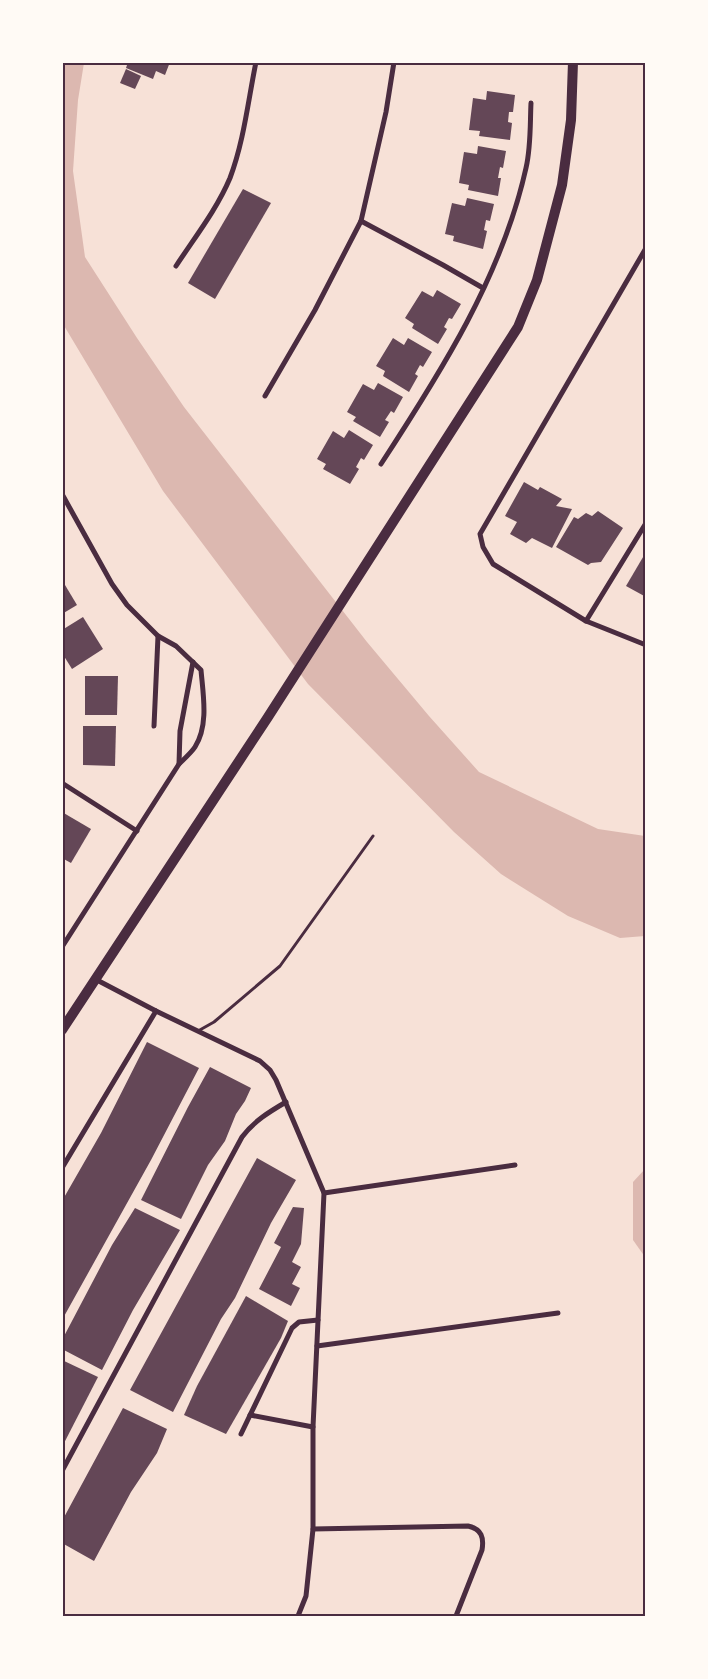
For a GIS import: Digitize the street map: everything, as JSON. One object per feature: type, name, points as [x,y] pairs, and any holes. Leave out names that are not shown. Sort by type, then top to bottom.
[{"type":"main road","points":[[62,1030],[268,718],[518,327],[537,280],[562,185],[571,120],[573,62]]},
{"type":"street","points":[[176,266],[214,208],[229,179],[238,154],[256,62]]},
{"type":"street","points":[[265,396],[315,310],[361,222],[386,112],[394,62]]},
{"type":"street","points":[[381,464],[468,322],[506,241],[527,166],[531,103]]},
{"type":"street","points":[[361,222],[483,288]]},
{"type":"street","points":[[646,248],[480,534],[483,547],[493,564],[586,621],[646,645]]},
{"type":"street","points":[[62,494],[112,584],[127,605],[158,636],[176,646],[201,670],[204,696],[202,722],[195,747],[178,764],[62,947]]},
{"type":"street","points":[[586,621],[646,522]]},
{"type":"street","points":[[154,726],[158,636]]},
{"type":"street","points":[[178,764],[180,731],[193,662]]},
{"type":"street","points":[[62,783],[137,831]]},
{"type":"street","points":[[95,979],[156,1012],[260,1062],[270,1070],[286,1102],[324,1193],[313,1428],[313,1529],[306,1596],[298,1616]]},
{"type":"street","points":[[62,1168],[156,1012]]},
{"type":"street","points":[[62,1472],[242,1136],[251,1125],[286,1102]]},
{"type":"street","points":[[324,1193],[515,1165]]},
{"type":"street","points":[[317,1346],[558,1313]]},
{"type":"street","points":[[241,1434],[292,1328],[299,1322],[318,1320]]},
{"type":"street","points":[[250,1415],[313,1428]]},
{"type":"street","points":[[313,1529],[468,1526],[477,1529],[482,1534],[484,1542],[456,1616]]},
{"type":"lane","points":[[197,1031],[214,1022],[280,966],[373,836]]},
{"type":"shaded area","points":[[63,63],[84,63],[78,100],[73,171],[85,257],[137,338],[184,407],[367,642],[479,772],[598,829],[645,836],[645,936],[620,938],[568,916],[501,874],[454,832],[308,684],[163,491],[63,324]]},
{"type":"shaded area","points":[[645,1169],[645,1257],[633,1240],[633,1182]]},
{"type":"building","points":[[128,62],[170,62],[165,75],[156,71],[153,79],[126,68]]},
{"type":"building","points":[[126,69],[141,76],[135,89],[120,83]]},
{"type":"building","points":[[487,91],[515,95],[513,112],[509,112],[508,122],[512,123],[510,140],[479,136],[480,131],[469,130],[473,98],[486,100]]},
{"type":"building","points":[[478,146],[506,151],[503,168],[500,167],[498,178],[501,178],[498,196],[468,190],[469,185],[459,183],[464,152],[477,154]]},
{"type":"building","points":[[243,189],[271,203],[215,299],[188,283]]},
{"type":"building","points":[[467,198],[494,204],[490,221],[486,220],[484,230],[487,231],[483,249],[453,241],[454,236],[445,234],[452,203],[465,206]]},
{"type":"building","points":[[437,290],[461,304],[452,319],[449,318],[444,327],[447,329],[438,344],[412,328],[414,324],[405,318],[422,291],[433,297]]},
{"type":"building","points":[[393,338],[404,345],[408,338],[432,352],[423,367],[420,365],[415,374],[418,376],[409,392],[383,376],[385,371],[376,366]]},
{"type":"building","points":[[378,383],[403,397],[394,413],[391,411],[385,420],[389,422],[380,437],[353,421],[356,417],[347,412],[363,384],[374,390]]},
{"type":"building","points":[[349,430],[373,445],[364,460],[361,458],[356,467],[359,469],[350,484],[323,469],[326,464],[317,459],[333,431],[344,438]]},
{"type":"building","points":[[524,482],[538,490],[540,487],[562,499],[556,506],[572,509],[552,548],[532,538],[526,543],[510,534],[517,522],[505,516]]},
{"type":"building","points":[[598,511],[623,528],[601,562],[588,565],[556,547],[574,517],[578,519],[586,513],[592,516]]},
{"type":"building","points":[[646,552],[646,597],[626,586]]},
{"type":"building","points":[[62,580],[77,605],[62,614]]},
{"type":"building","points":[[83,617],[103,649],[72,669],[62,653],[62,630]]},
{"type":"building","points":[[85,676],[118,676],[117,715],[85,715]]},
{"type":"building","points":[[83,726],[116,726],[115,766],[83,765]]},
{"type":"building","points":[[62,812],[91,829],[71,863],[62,858]]},
{"type":"building","points":[[147,1042],[199,1068],[151,1160],[62,1320],[62,1201],[101,1133]]},
{"type":"building","points":[[210,1067],[251,1088],[236,1114],[225,1141],[208,1165],[181,1219],[141,1200]]},
{"type":"building","points":[[257,1158],[296,1180],[271,1223],[235,1298],[221,1319],[173,1412],[130,1390]]},
{"type":"building","points":[[293,1207],[304,1208],[301,1244],[292,1262],[301,1267],[292,1284],[300,1288],[291,1306],[259,1289],[281,1247],[274,1243]]},
{"type":"building","points":[[135,1208],[180,1230],[133,1310],[102,1370],[62,1349],[62,1340],[112,1245]]},
{"type":"building","points":[[246,1296],[288,1321],[281,1338],[226,1434],[184,1415],[197,1386]]},
{"type":"building","points":[[62,1360],[98,1377],[62,1447]]},
{"type":"building","points":[[123,1408],[167,1429],[157,1453],[131,1492],[94,1561],[62,1543],[62,1521]]}]
